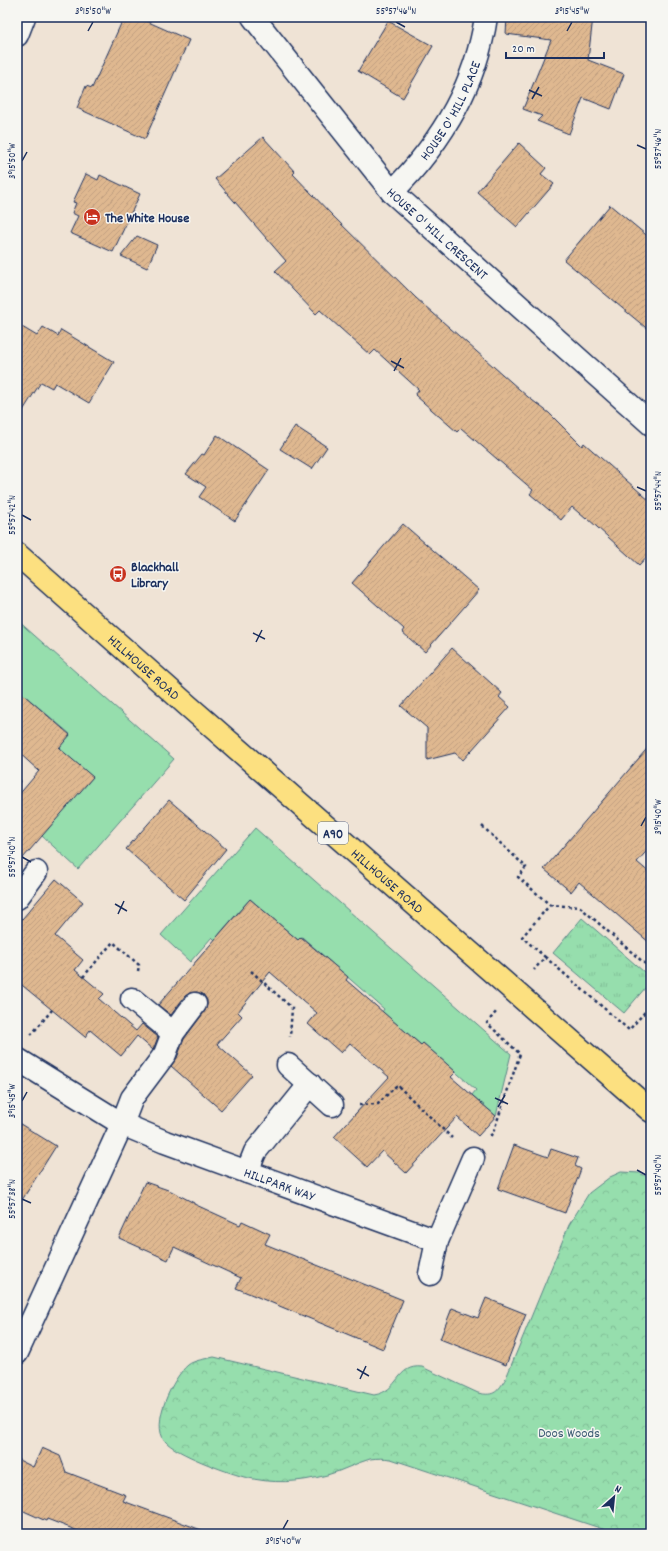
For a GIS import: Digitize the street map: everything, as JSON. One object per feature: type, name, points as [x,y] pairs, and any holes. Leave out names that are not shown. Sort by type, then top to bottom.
[{"type":"main road","name":"HILLHOUSE ROAD","points":[[17,554],[651,1111]]},
{"type":"street","points":[[17,35],[24,17]]},
{"type":"street","name":"HOUSE O' HILL CRESCENT","points":[[253,17],[392,192],[651,424]]},
{"type":"street","name":"HOUSE O' HILL PLACE","points":[[392,192],[424,156],[455,109],[480,52],[486,17]]},
{"type":"street","points":[[17,898],[36,872]]},
{"type":"street","points":[[132,999],[173,1033]]},
{"type":"street","points":[[17,1353],[122,1124],[132,1098],[165,1054],[173,1033],[195,1004]]},
{"type":"street","name":"HILLPARK WAY","points":[[22,1050],[122,1124],[165,1142],[437,1241]]},
{"type":"street","points":[[288,1065],[332,1105]]},
{"type":"street","points":[[247,1172],[255,1152],[310,1084]]},
{"type":"street","points":[[430,1274],[437,1241],[473,1158]]},
{"type":"path","points":[[17,776],[21,780],[17,784]]},
{"type":"path","points":[[550,905],[580,908],[651,969]]},
{"type":"path","points":[[83,977],[112,942],[139,965],[132,999]]},
{"type":"path","points":[[545,957],[629,1030],[651,1005]]},
{"type":"path","points":[[251,971],[292,1008],[288,1065]]},
{"type":"path","points":[[22,1050],[52,1010]]},
{"type":"path","points":[[332,1105],[378,1104],[397,1085],[473,1158]]},
{"type":"green space","points":[[17,620],[174,759],[78,869],[42,836],[59,748],[70,734],[17,689]]},
{"type":"green space","points":[[255,828],[511,1054],[496,1116],[472,1095],[476,1090],[423,1043],[421,1045],[382,1012],[384,1009],[302,937],[298,940],[250,899],[220,933],[216,941],[212,937],[190,962],[161,935]]},
{"type":"green space","points":[[582,918],[651,978],[651,981],[624,1013],[553,953]]},
{"type":"green space","name":"Doos Woods","points":[[621,1172],[640,1173],[651,1179],[651,1534],[618,1534],[391,1459],[370,1459],[316,1478],[275,1482],[244,1477],[214,1467],[190,1457],[165,1441],[161,1433],[160,1424],[165,1401],[170,1390],[182,1371],[188,1365],[214,1357],[374,1395],[389,1389],[402,1373],[414,1367],[422,1367],[478,1393],[488,1394],[495,1392],[506,1378],[569,1225],[589,1193],[610,1177]]},
{"type":"building","points":[[124,17],[137,17],[189,40],[145,139],[77,108],[86,86],[92,88]]},
{"type":"building","points":[[507,17],[593,17],[588,60],[624,74],[611,109],[583,98],[569,134],[537,121],[542,116],[523,109],[551,40],[506,34]]},
{"type":"building","points":[[388,21],[433,46],[403,98],[358,71]]},
{"type":"building","points":[[263,137],[295,172],[293,174],[331,214],[416,298],[528,397],[549,413],[582,446],[584,443],[651,502],[651,552],[639,565],[587,518],[586,519],[572,507],[561,520],[530,494],[533,490],[461,428],[457,432],[415,395],[419,390],[375,350],[370,355],[320,310],[316,314],[275,271],[286,261],[215,179]]},
{"type":"building","points":[[519,143],[546,168],[541,174],[554,184],[517,227],[477,192]]},
{"type":"building","points":[[86,174],[98,180],[100,175],[140,194],[113,252],[70,233],[78,216],[72,213],[76,203],[73,202]]},
{"type":"building","points":[[610,205],[651,239],[651,332],[564,260]]},
{"type":"building","points":[[137,236],[157,245],[147,268],[121,256]]},
{"type":"building","points":[[17,324],[37,336],[43,327],[58,336],[61,330],[114,362],[89,403],[55,383],[52,388],[41,382],[17,420]]},
{"type":"building","points":[[295,426],[327,447],[312,469],[280,449]]},
{"type":"building","points":[[217,435],[269,470],[235,521],[199,497],[206,487],[186,474],[202,454],[204,455]]},
{"type":"building","points":[[403,524],[479,590],[425,652],[402,632],[404,629],[352,583]]},
{"type":"building","points":[[452,648],[502,693],[499,697],[510,707],[463,760],[455,753],[427,760],[427,728],[401,706]]},
{"type":"building","points":[[17,689],[70,735],[59,748],[93,777],[17,865],[17,797],[39,771],[17,751]]},
{"type":"building","points":[[651,744],[651,846],[637,862],[651,874],[651,944],[579,882],[571,892],[544,869]]},
{"type":"building","points":[[169,800],[226,849],[184,900],[126,849]]},
{"type":"building","points":[[56,879],[83,902],[55,936],[83,960],[75,970],[104,994],[99,999],[136,1031],[142,1024],[158,1037],[153,1050],[137,1036],[121,1056],[90,1030],[85,1037],[17,981],[17,925]]},
{"type":"building","points":[[250,899],[298,940],[301,937],[348,977],[346,980],[421,1045],[423,1043],[456,1072],[451,1077],[496,1116],[478,1136],[457,1117],[406,1173],[382,1151],[367,1167],[334,1137],[389,1077],[350,1043],[341,1053],[308,1024],[317,1013],[270,972],[238,1012],[242,1016],[217,1044],[252,1075],[221,1110],[171,1066],[177,1058],[184,1039],[205,1011],[207,1000],[203,994],[197,992],[190,993],[185,996],[171,1015],[158,1005]]},
{"type":"building","points":[[17,1122],[56,1146],[17,1208]]},
{"type":"building","points":[[514,1145],[548,1157],[551,1149],[578,1158],[575,1166],[581,1169],[565,1213],[498,1189]]},
{"type":"building","points":[[145,1182],[171,1191],[194,1204],[240,1225],[242,1221],[270,1234],[265,1244],[403,1300],[383,1349],[236,1288],[241,1278],[174,1247],[168,1260],[119,1238]]},
{"type":"building","points":[[486,1298],[526,1314],[506,1365],[440,1339],[452,1308],[478,1318]]},
{"type":"building","points":[[42,1448],[60,1456],[66,1472],[126,1495],[123,1501],[204,1531],[203,1534],[86,1534],[47,1519],[46,1521],[17,1508],[17,1459],[33,1467]]},
{"type":"place","name":"The White House","points":[[92,217]]},
{"type":"place","name":"Blackhall Library","points":[[118,574]]}]
